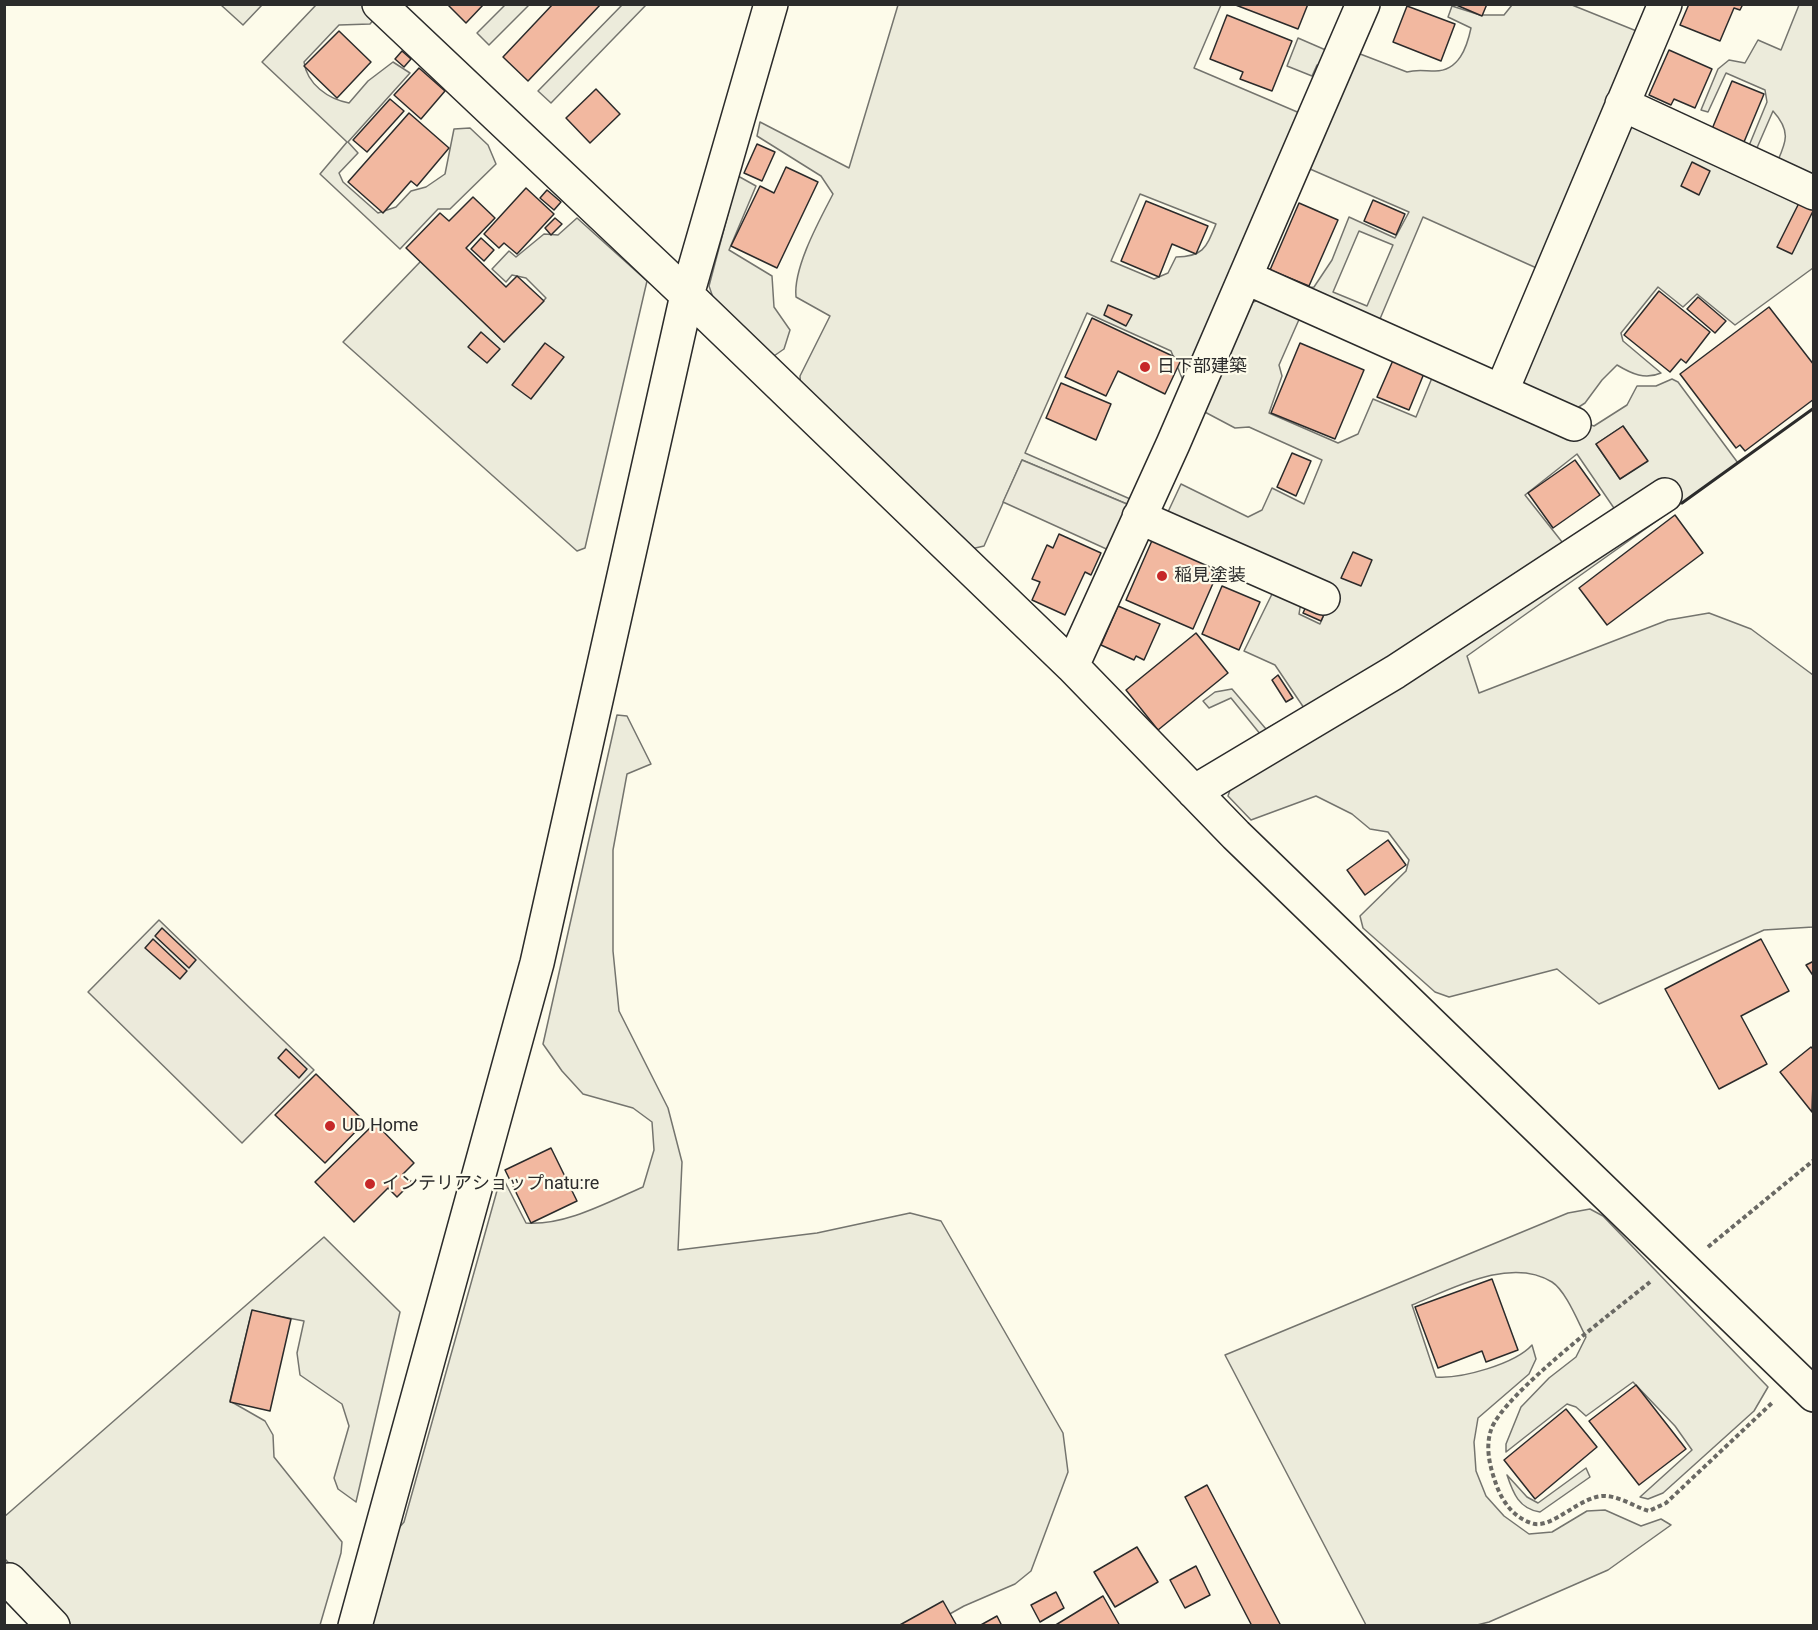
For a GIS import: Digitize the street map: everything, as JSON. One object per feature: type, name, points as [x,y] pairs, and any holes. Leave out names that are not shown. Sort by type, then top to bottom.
[{"type":"street","points":[[379,4],[687,295],[1072,666],[1194,792],[1398,995],[1680,1263],[1806,1387]]},
{"type":"street","points":[[355,1626],[537,963],[687,295],[771,4]]},
{"type":"street","points":[[1072,666],[1245,277],[1363,4]]},
{"type":"street","points":[[1502,390],[1665,4]]},
{"type":"street","points":[[1622,104],[1814,193]]},
{"type":"street","points":[[1245,277],[1574,424]]},
{"type":"street","points":[[1194,792],[1395,672],[1665,495]]},
{"type":"street","points":[[1139,517],[1323,598]]},
{"type":"street","points":[[4,1581],[9,1580],[53,1626]]},
{"type":"path","points":[[1806,1387],[1666,1503],[1649,1511],[1605,1496],[1585,1500],[1549,1521],[1534,1524],[1516,1516],[1500,1496],[1492,1473],[1488,1450],[1491,1429],[1505,1407],[1537,1377],[1814,1160]]},
{"type":"shaded area","points":[[623,4],[646,5],[551,103],[538,91]]},
{"type":"shaded area","points":[[221,5],[262,5],[243,25]]},
{"type":"shaded area","points":[[316,5],[362,5],[375,18],[370,24],[339,25],[304,62],[309,77],[326,94],[349,103],[368,81],[393,62],[410,73],[348,142],[358,153],[339,173],[343,182],[378,213],[396,207],[411,191],[426,187],[445,174],[454,129],[470,128],[488,145],[496,164],[450,209],[438,209],[400,249],[320,174],[347,142],[262,62]]},
{"type":"shaded area","points":[[505,5],[529,5],[489,45],[477,33]]},
{"type":"shaded area","points":[[898,5],[1221,5],[1194,68],[1302,114],[1251,303],[1263,298],[1301,315],[1279,365],[1282,376],[1269,413],[1338,443],[1358,434],[1373,399],[1416,417],[1434,373],[1594,426],[1627,405],[1637,386],[1656,386],[1672,379],[1678,382],[1738,463],[1467,656],[1479,693],[1668,620],[1709,613],[1751,629],[1813,675],[1813,927],[1764,930],[1599,1004],[1557,969],[1449,997],[1435,992],[1363,928],[1360,916],[1406,871],[1409,860],[1388,832],[1370,829],[1352,814],[1316,796],[1251,820],[1228,796],[1231,787],[1618,514],[1577,454],[1525,495],[1566,547],[1265,740],[1231,698],[1209,708],[1203,701],[1215,692],[1232,689],[1266,729],[1304,708],[1275,665],[1244,651],[1274,590],[1301,602],[1299,614],[1320,624],[1335,589],[1167,514],[1181,484],[1248,517],[1262,510],[1272,488],[1304,504],[1322,460],[1249,427],[1235,428],[1201,410],[1186,388],[1171,351],[1087,313],[1025,453],[1137,502],[1134,507],[1022,460],[984,546],[971,549],[801,390],[800,376],[830,316],[796,297],[796,285],[808,245],[833,194],[821,176],[757,136],[760,122],[849,168]],"holes":[[[1140,194],[1216,224],[1202,250],[1185,257],[1176,257],[1168,273],[1154,279],[1111,261]],[[1623,426],[1647,461],[1620,479],[1596,444]]]},
{"type":"shaded area","points":[[1512,5],[1572,5],[1639,32],[1541,270],[1423,217],[1377,326],[1305,288],[1314,287],[1332,260],[1349,217],[1395,238],[1409,212],[1310,169],[1307,162],[1355,52],[1407,72],[1443,70],[1450,67],[1460,57],[1471,28],[1448,17],[1452,6],[1480,15],[1504,15]],"holes":[[[1359,231],[1393,245],[1367,306],[1333,292]]]},
{"type":"shaded area","points":[[1799,5],[1813,5],[1813,185],[1775,167],[1784,145],[1785,132],[1773,111],[1753,157],[1746,153],[1767,102],[1765,90],[1726,73],[1708,112],[1701,110],[1718,69],[1729,60],[1745,63],[1758,40],[1781,50]]},
{"type":"shaded area","points":[[1298,38],[1328,51],[1322,67],[1317,65],[1312,76],[1287,66]]},
{"type":"shaded area","points":[[1640,123],[1813,203],[1813,268],[1735,325],[1697,294],[1683,307],[1658,287],[1621,333],[1623,341],[1661,373],[1649,376],[1639,375],[1617,365],[1602,380],[1585,403],[1571,412],[1524,392],[1519,375],[1625,127]]},
{"type":"shaded area","points":[[738,176],[756,186],[729,250],[772,276],[774,307],[790,330],[784,349],[771,358],[717,309],[709,286]]},
{"type":"shaded area","points":[[577,218],[647,281],[585,548],[577,551],[343,342],[421,261],[504,342],[546,298],[526,278],[512,275],[506,282],[492,269],[509,251],[516,257],[544,234],[558,235]]},
{"type":"shaded area","points":[[1022,460],[1134,507],[1113,552],[1003,502]]},
{"type":"shaded area","points":[[617,715],[627,716],[651,764],[627,774],[613,850],[613,951],[619,1011],[668,1108],[682,1162],[678,1250],[817,1233],[910,1213],[941,1221],[1063,1433],[1068,1472],[1031,1571],[1015,1584],[964,1606],[930,1625],[367,1626],[392,1536],[404,1522],[500,1180],[505,1182],[526,1223],[556,1221],[586,1212],[643,1187],[654,1150],[652,1122],[633,1108],[583,1094],[562,1071],[543,1044]]},
{"type":"shaded area","points":[[159,920],[314,1070],[242,1143],[88,992]]},
{"type":"shaded area","points":[[1590,1209],[1603,1216],[1768,1387],[1754,1411],[1663,1493],[1648,1499],[1640,1497],[1692,1450],[1675,1426],[1633,1382],[1586,1416],[1576,1407],[1567,1404],[1506,1452],[1506,1444],[1521,1407],[1549,1378],[1576,1357],[1586,1337],[1567,1299],[1557,1286],[1536,1275],[1518,1272],[1500,1274],[1463,1284],[1412,1305],[1436,1377],[1459,1376],[1487,1369],[1513,1358],[1532,1345],[1536,1359],[1529,1374],[1478,1418],[1474,1442],[1476,1471],[1486,1496],[1504,1516],[1529,1534],[1552,1532],[1587,1511],[1605,1510],[1641,1526],[1661,1519],[1671,1525],[1608,1570],[1489,1622],[1473,1626],[1366,1625],[1225,1355],[1568,1213]]},
{"type":"shaded area","points":[[324,1237],[400,1312],[356,1502],[338,1489],[334,1478],[349,1426],[342,1404],[300,1375],[297,1353],[304,1321],[252,1311],[230,1401],[265,1421],[273,1435],[274,1457],[342,1542],[341,1553],[320,1625],[66,1625],[5,1559],[4,1517]]},
{"type":"shaded area","points":[[1586,1468],[1590,1477],[1540,1512],[1522,1504],[1507,1475],[1527,1497],[1538,1503]]},
{"type":"building","points":[[447,4],[484,4],[466,23]]},
{"type":"building","points":[[553,4],[601,4],[528,81],[503,57]]},
{"type":"building","points":[[1233,4],[1308,4],[1298,29]]},
{"type":"building","points":[[1454,4],[1487,4],[1482,16]]},
{"type":"building","points":[[1689,4],[1743,4],[1740,10],[1734,8],[1720,41],[1680,25]]},
{"type":"building","points":[[1407,6],[1455,24],[1441,61],[1393,42]]},
{"type":"building","points":[[1227,15],[1292,41],[1272,91],[1240,79],[1243,72],[1210,59]]},
{"type":"building","points":[[339,31],[371,62],[337,98],[304,66]]},
{"type":"building","points":[[1669,50],[1712,69],[1695,108],[1674,99],[1671,105],[1649,95]]},
{"type":"building","points":[[402,51],[411,59],[404,67],[395,59]]},
{"type":"building","points":[[419,68],[445,91],[421,119],[394,95]]},
{"type":"building","points":[[1732,81],[1764,94],[1744,142],[1712,129]]},
{"type":"building","points":[[596,89],[620,114],[590,143],[566,118]]},
{"type":"building","points":[[390,99],[404,111],[367,152],[353,140]]},
{"type":"building","points":[[409,113],[449,148],[417,186],[411,181],[383,213],[348,182]]},
{"type":"building","points":[[757,144],[775,152],[762,181],[744,173]]},
{"type":"building","points":[[1692,162],[1710,171],[1699,195],[1681,186]]},
{"type":"building","points":[[786,167],[818,182],[777,268],[731,246],[760,186],[774,193]]},
{"type":"building","points":[[526,188],[554,214],[517,254],[504,243],[499,248],[484,234]]},
{"type":"building","points":[[547,190],[561,202],[554,210],[540,198]]},
{"type":"building","points":[[473,197],[495,218],[466,248],[506,287],[517,276],[544,301],[504,342],[406,248],[440,213],[449,221]]},
{"type":"building","points":[[1801,199],[1814,205],[1814,209],[1792,254],[1777,247]]},
{"type":"building","points":[[1373,200],[1405,214],[1396,235],[1364,221]]},
{"type":"building","points":[[1146,201],[1208,226],[1196,254],[1172,244],[1159,277],[1121,261]]},
{"type":"building","points":[[1299,203],[1338,220],[1309,286],[1270,270]]},
{"type":"building","points":[[555,218],[562,224],[551,235],[545,228]]},
{"type":"building","points":[[481,238],[494,250],[484,261],[471,249]]},
{"type":"building","points":[[1659,291],[1710,332],[1686,363],[1681,359],[1670,372],[1624,335]]},
{"type":"building","points":[[1698,297],[1726,321],[1715,333],[1687,309]]},
{"type":"building","points":[[1108,305],[1132,315],[1126,326],[1104,315]]},
{"type":"building","points":[[1769,307],[1814,365],[1814,399],[1745,451],[1740,445],[1736,448],[1680,374]]},
{"type":"building","points":[[1092,318],[1181,360],[1165,394],[1118,371],[1106,396],[1065,377]]},
{"type":"building","points":[[481,332],[500,349],[487,363],[468,347]]},
{"type":"building","points":[[545,343],[564,357],[531,399],[512,385]]},
{"type":"building","points":[[1300,343],[1364,370],[1335,439],[1271,413]]},
{"type":"building","points":[[1394,358],[1425,371],[1409,410],[1377,397]]},
{"type":"building","points":[[1061,383],[1111,404],[1096,440],[1046,418]]},
{"type":"building","points":[[1623,426],[1648,461],[1620,479],[1596,444]]},
{"type":"building","points":[[1292,453],[1311,461],[1296,496],[1277,487]]},
{"type":"building","points":[[1575,460],[1600,495],[1553,528],[1528,493]]},
{"type":"building","points":[[1675,515],[1703,553],[1607,625],[1579,588]]},
{"type":"building","points":[[1059,534],[1101,553],[1091,575],[1085,572],[1065,615],[1032,600],[1040,582],[1032,579],[1047,545],[1053,548]]},
{"type":"building","points":[[1154,536],[1221,565],[1193,629],[1126,600]]},
{"type":"building","points":[[1353,552],[1372,560],[1361,586],[1341,578]]},
{"type":"building","points":[[1222,586],[1260,602],[1239,650],[1202,634]]},
{"type":"building","points":[[1308,602],[1326,610],[1321,621],[1303,613]]},
{"type":"building","points":[[1118,606],[1160,624],[1144,660],[1136,656],[1134,660],[1101,645]]},
{"type":"building","points":[[1196,633],[1228,673],[1158,730],[1126,690]]},
{"type":"building","points":[[1278,675],[1293,698],[1286,702],[1272,680]]},
{"type":"building","points":[[1388,840],[1406,865],[1365,895],[1347,870]]},
{"type":"building","points":[[162,928],[196,960],[189,968],[155,936]]},
{"type":"building","points":[[153,939],[187,971],[180,979],[145,948]]},
{"type":"building","points":[[1761,939],[1789,991],[1741,1016],[1767,1064],[1719,1089],[1665,989]]},
{"type":"building","points":[[1814,961],[1814,977],[1806,965]]},
{"type":"building","points":[[1811,1047],[1814,1050],[1812,1112],[1780,1072]]},
{"type":"building","points":[[286,1049],[307,1069],[299,1078],[278,1058]]},
{"type":"building","points":[[316,1074],[365,1122],[325,1163],[275,1115]]},
{"type":"building","points":[[375,1123],[414,1163],[403,1174],[412,1182],[397,1197],[388,1188],[354,1222],[315,1182]]},
{"type":"building","points":[[551,1148],[577,1201],[531,1223],[505,1170]]},
{"type":"building","points":[[1492,1279],[1518,1350],[1486,1362],[1482,1351],[1438,1368],[1415,1307]]},
{"type":"building","points":[[252,1310],[291,1319],[270,1411],[230,1402]]},
{"type":"building","points":[[1636,1385],[1686,1449],[1639,1485],[1589,1421]]},
{"type":"building","points":[[1566,1409],[1597,1447],[1535,1499],[1504,1460]]},
{"type":"building","points":[[1207,1485],[1281,1626],[1252,1626],[1185,1497]]},
{"type":"building","points":[[1137,1547],[1158,1582],[1115,1607],[1094,1572]]},
{"type":"building","points":[[1196,1566],[1210,1595],[1185,1608],[1170,1580]]},
{"type":"building","points":[[1056,1592],[1064,1608],[1040,1622],[1031,1605]]},
{"type":"building","points":[[1103,1596],[1120,1626],[1054,1626]]},
{"type":"building","points":[[943,1601],[957,1626],[898,1626]]},
{"type":"building","points":[[997,1616],[1002,1626],[979,1626]]},
{"type":"wall","points":[[1682,503],[1814,408]]},
{"type":"place","name":"日下部建築","points":[[1145,367]]},
{"type":"place","name":"稲見塗装","points":[[1162,576]]},
{"type":"place","name":"UD Home","points":[[330,1126]]},
{"type":"place","name":"インテリアショップnatu:re","points":[[370,1184]]}]
